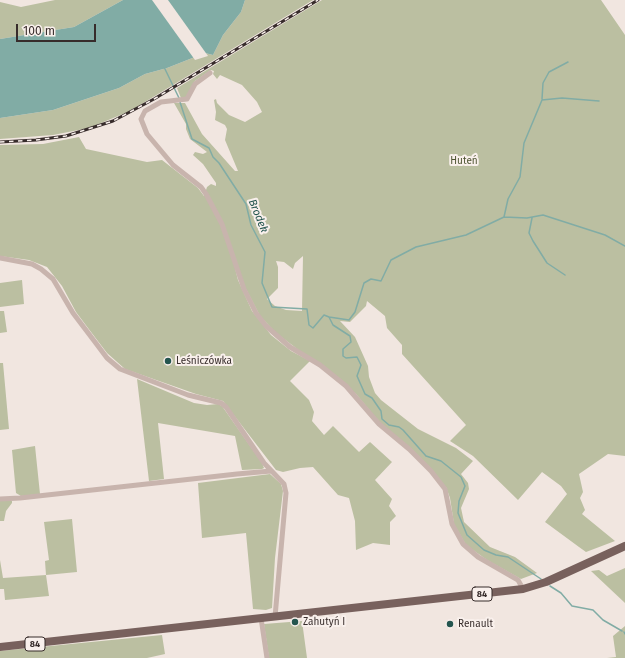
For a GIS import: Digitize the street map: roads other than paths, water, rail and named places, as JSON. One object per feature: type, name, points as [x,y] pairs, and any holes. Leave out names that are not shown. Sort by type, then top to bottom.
[{"type":"main road","name":"84","points":[[0,647],[523,589],[546,582],[625,546]]},
{"type":"street","points":[[210,73],[195,84],[187,99],[161,102],[145,111],[141,119],[147,134],[157,148],[173,165],[201,187],[216,210],[244,289],[256,313],[280,340],[320,365],[346,386],[379,424],[410,449],[431,471],[445,489],[452,524],[463,544],[478,557],[518,580],[523,589]]},
{"type":"street","points":[[0,258],[32,264],[41,268],[53,279],[73,313],[107,358],[120,369],[188,395],[221,403],[226,407],[272,471],[284,484],[286,493],[275,617]]},
{"type":"street","points":[[0,499],[272,471]]},
{"type":"street","points":[[261,618],[267,658]]},
{"type":"water","points":[[123,0],[245,0],[241,12],[223,35],[213,55],[205,53],[167,68],[145,74],[119,88],[53,110],[0,118],[0,39],[74,27]]},
{"type":"waterway","points":[[542,99],[543,83],[549,72],[568,62]]},
{"type":"waterway","name":"Brodek","points":[[164,67],[179,98]]},
{"type":"waterway","points":[[504,217],[508,199],[520,177],[524,143],[542,100],[562,98],[599,101]]},
{"type":"waterway","name":"Brodek","points":[[180,102],[192,139],[209,148],[213,157],[219,163],[246,204],[251,225],[265,252],[262,283],[272,307],[307,309],[309,325],[313,328],[324,315],[329,317],[333,325],[350,336],[351,342],[343,349],[343,356],[346,358],[357,357],[361,365],[357,376],[365,394],[372,398],[381,411],[382,419],[389,425],[399,427],[403,430],[426,456],[441,461],[461,477],[465,486],[459,501],[458,513],[467,535],[484,550],[496,555],[508,557],[541,579]]},
{"type":"waterway","points":[[329,317],[349,320],[355,312],[364,283],[371,279],[381,281],[391,260],[416,247],[466,235],[504,217],[527,218],[543,215],[605,235],[625,246]]},
{"type":"waterway","points":[[532,218],[529,233],[533,241],[547,263],[565,275]]},
{"type":"waterway","name":"Brodek","points":[[550,586],[561,593],[572,606],[593,610],[603,620],[622,631]]},
{"type":"railway","points":[[0,142],[36,140],[66,136],[113,121],[154,99],[318,0]]},
{"type":"place","name":"Leśniczówka","points":[[168,361]]},
{"type":"place","name":"Zahutyń I","points":[[295,622]]},
{"type":"place","name":"Renault","points":[[450,624]]},
{"type":"park label","name":"Huteń","points":[[464,161]]}]
